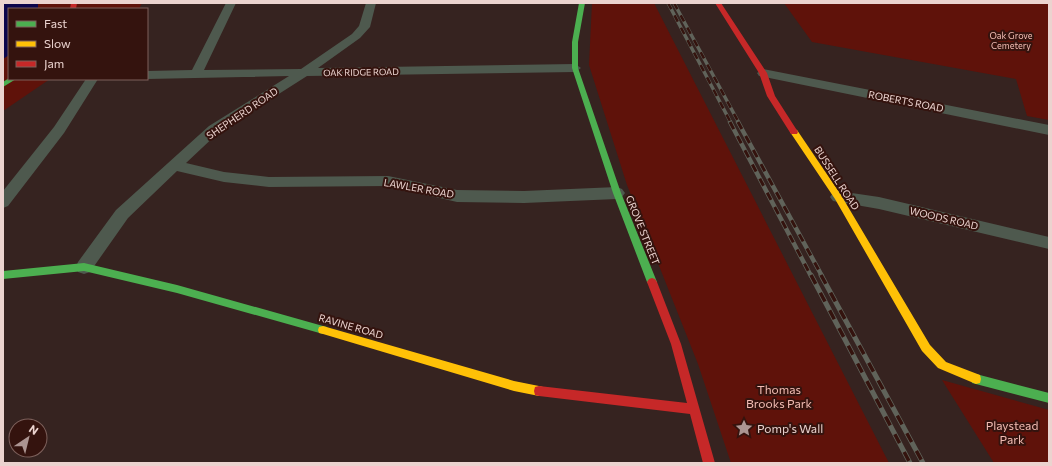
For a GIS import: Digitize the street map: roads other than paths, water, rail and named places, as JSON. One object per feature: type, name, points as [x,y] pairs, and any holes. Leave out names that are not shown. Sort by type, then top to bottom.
[{"type":"street","points":[[196,74],[232,3]]},
{"type":"street","name":"SHEPHERD ROAD","points":[[84,267],[122,214],[174,165],[214,129],[303,73],[356,36],[364,27],[372,3]]},
{"type":"street","name":"GROVE STREET","points":[[582,3],[575,42],[575,68],[617,193],[676,344],[709,463]]},
{"type":"street","name":"BUSSELL ROAD","points":[[718,3],[763,73],[764,80],[781,113],[838,197],[922,342],[941,364],[959,373],[1049,398]]},
{"type":"street","name":"OAK RIDGE ROAD","points":[[148,75],[575,68]]},
{"type":"street","name":"ROBERTS ROAD","points":[[763,73],[1049,130]]},
{"type":"street","points":[[3,202],[60,130],[91,80]]},
{"type":"street","name":"LAWLER ROAD","points":[[174,165],[224,177],[269,182],[388,181],[457,196],[524,197],[617,193]]},
{"type":"street","name":"WOODS ROAD","points":[[838,197],[879,203],[1049,243]]},
{"type":"street","name":"RAVINE ROAD","points":[[3,275],[84,267],[177,289],[514,386],[547,393],[694,409]]},
{"type":"railway","points":[[668,3],[731,123]]},
{"type":"railway","points":[[674,3],[739,123]]},
{"type":"railway","points":[[730,122],[811,276]]},
{"type":"railway","points":[[738,122],[822,276]]},
{"type":"railway","points":[[811,275],[910,463]]},
{"type":"railway","points":[[821,275],[923,463]]},
{"type":"place","name":"Pomp's Wall","points":[[744,428]]},
{"type":"park label","name":"Oak Grove Cemetery","points":[[1011,40]]},
{"type":"park label","name":"Thomas Brooks Park","points":[[779,396]]},
{"type":"park label","name":"Playstead Park","points":[[1012,432]]}]
